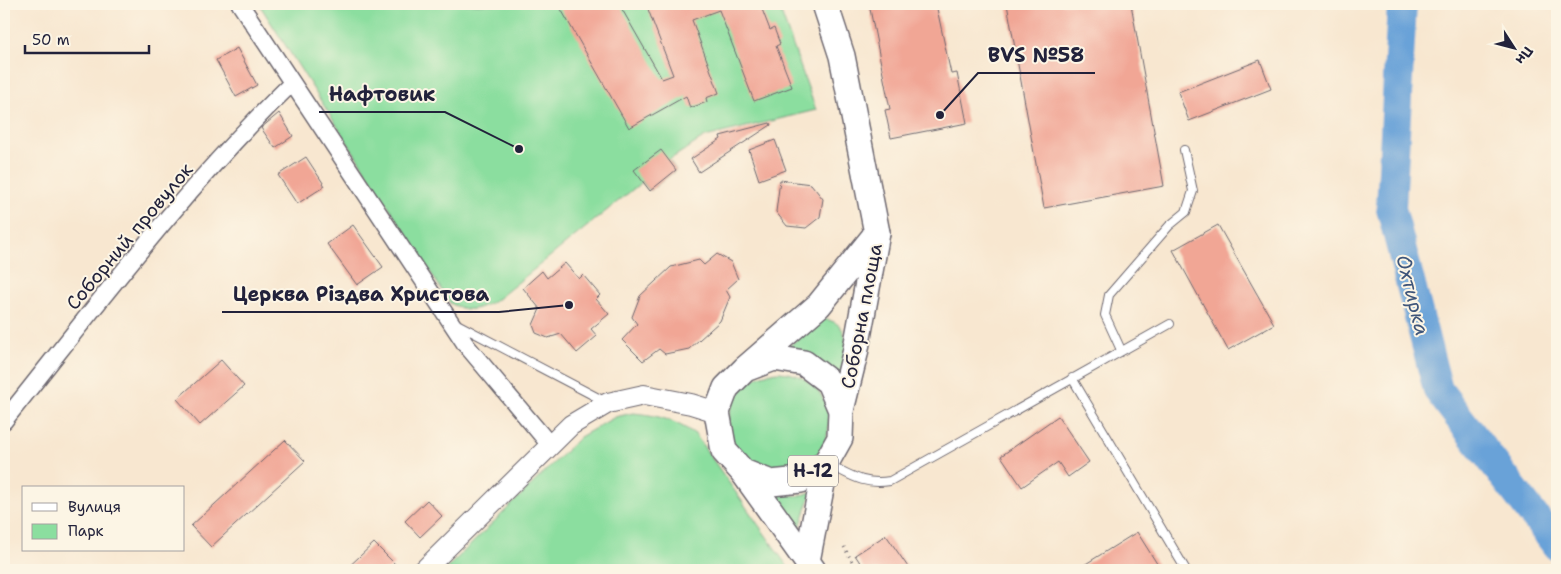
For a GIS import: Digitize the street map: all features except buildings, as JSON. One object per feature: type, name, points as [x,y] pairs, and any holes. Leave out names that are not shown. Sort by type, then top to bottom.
[{"type":"main road","name":"Н-12","points":[[825,4],[842,56],[877,233]]},
{"type":"main road","name":"Соборна площа","points":[[810,566],[743,472],[724,451],[717,412],[726,388],[744,369],[819,305],[877,233]]},
{"type":"main road","name":"Соборна площа","points":[[810,566],[826,463],[840,438],[841,410],[855,354],[877,233]]},
{"type":"main road","name":"Соборна площа","points":[[744,369],[774,358],[804,363],[829,382],[841,410]]},
{"type":"main road","name":"Соборна площа","points":[[743,472],[771,483],[801,480],[826,463]]},
{"type":"street","points":[[240,4],[466,345],[550,445]]},
{"type":"street","name":"Соборний провулок","points":[[4,421],[116,281],[240,135],[292,83]]},
{"type":"street","points":[[424,570],[571,425],[608,403],[644,395],[691,404],[717,412]]},
{"type":"lane","points":[[1121,350],[1105,314],[1109,295],[1169,226],[1186,212],[1193,192],[1184,150]]},
{"type":"lane","points":[[450,321],[608,403]]},
{"type":"lane","points":[[826,463],[861,481],[877,483],[890,481],[1170,324]]},
{"type":"lane","points":[[1072,378],[1186,570]]},
{"type":"path","points":[[844,547],[857,570]]},
{"type":"green space","points":[[259,4],[778,4],[816,110],[705,137],[669,160],[676,170],[650,191],[642,182],[495,301],[477,308],[467,309],[450,303]]},
{"type":"green space","points":[[824,319],[834,322],[841,327],[844,334],[846,351],[841,379],[790,350],[789,346],[815,324]]},
{"type":"green space","points":[[779,372],[798,376],[814,387],[825,403],[829,422],[825,441],[814,457],[798,468],[779,472],[760,468],[744,457],[733,441],[729,422],[733,403],[744,387],[760,376]]},
{"type":"green space","points":[[633,413],[666,419],[695,434],[790,570],[445,570],[580,437],[615,417]]},
{"type":"green space","points":[[767,492],[798,496],[812,492],[797,536]]},
{"type":"waterway","name":"Охтирка","points":[[1402,4],[1391,208],[1438,390],[1557,546]]},
{"type":"place","name":"BVS №58","points":[[940,115]]},
{"type":"place","name":"Нафтовик","points":[[519,149]]},
{"type":"place","name":"Церква Різдва Христова","points":[[569,305]]}]
